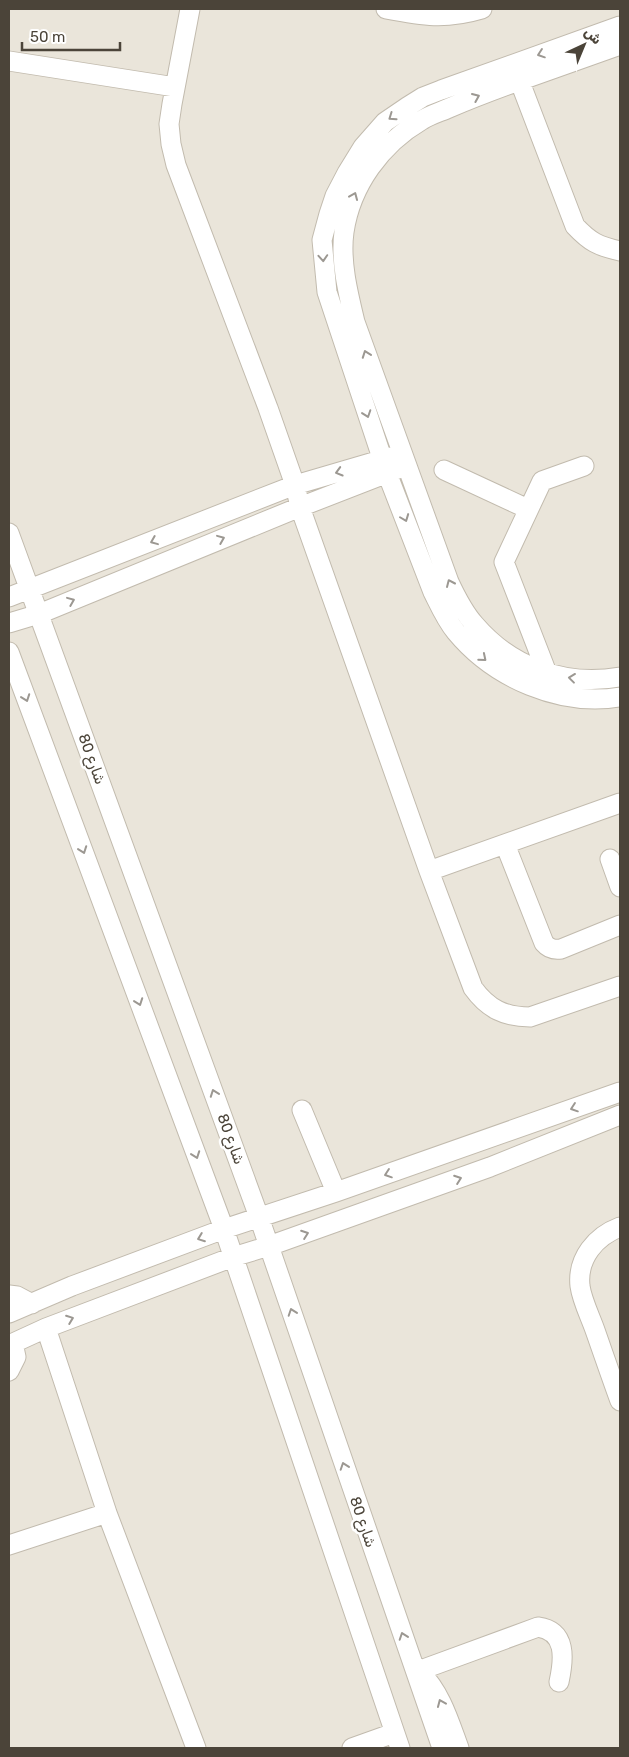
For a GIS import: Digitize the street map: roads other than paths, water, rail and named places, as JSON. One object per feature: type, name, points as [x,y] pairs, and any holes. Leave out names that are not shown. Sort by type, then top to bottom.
[{"type":"street","points":[[190,9],[169,124],[176,165],[268,408],[300,507],[429,871],[473,988],[491,1008],[510,1016],[530,1017],[620,986]]},
{"type":"street","points":[[386,9],[428,17],[465,14],[482,9]]},
{"type":"street","points":[[620,26],[516,72],[483,94],[422,120],[402,134],[383,151],[358,186],[349,208],[344,233],[344,263],[348,294],[355,322],[449,582],[460,604],[474,624],[491,642],[511,657],[532,668],[574,679],[593,680],[620,677]]},
{"type":"street","points":[[620,45],[423,97],[385,122],[363,147],[335,196],[322,240],[327,292],[385,466],[443,612],[470,647],[495,668],[533,687],[556,694],[584,699],[620,697]]},
{"type":"street","points":[[9,61],[175,87]]},
{"type":"street","points":[[516,72],[575,226],[586,239],[603,247],[620,251]]},
{"type":"street","points":[[9,597],[294,485],[385,466],[404,460]]},
{"type":"street","points":[[9,623],[39,614],[300,507],[385,466]]},
{"type":"street","points":[[547,673],[504,562],[542,481],[584,466]]},
{"type":"street","points":[[444,470],[528,509]]},
{"type":"street","name":"شارع 80","points":[[9,533],[259,1216],[442,1748]]},
{"type":"street","points":[[9,652],[224,1229],[397,1741],[352,1748]]},
{"type":"street","points":[[429,871],[620,803]]},
{"type":"street","points":[[504,844],[547,947],[561,949],[620,925]]},
{"type":"street","points":[[610,859],[620,887]]},
{"type":"street","points":[[9,1313],[72,1286],[259,1216],[336,1192],[620,1092]]},
{"type":"street","points":[[302,1110],[336,1192]]},
{"type":"street","points":[[9,1371],[16,1357],[11,1344],[46,1328],[233,1257],[269,1246],[490,1167],[620,1115]]},
{"type":"street","points":[[620,1227],[595,1242],[588,1252],[581,1268],[580,1286],[620,1402]]},
{"type":"street","points":[[9,1294],[32,1304]]},
{"type":"street","points":[[46,1328],[107,1513],[196,1748]]},
{"type":"street","points":[[9,1545],[107,1513]]},
{"type":"street","points":[[459,1748],[440,1698],[428,1680],[415,1668],[538,1627],[548,1629],[556,1635],[560,1645],[563,1664],[559,1682]]}]
